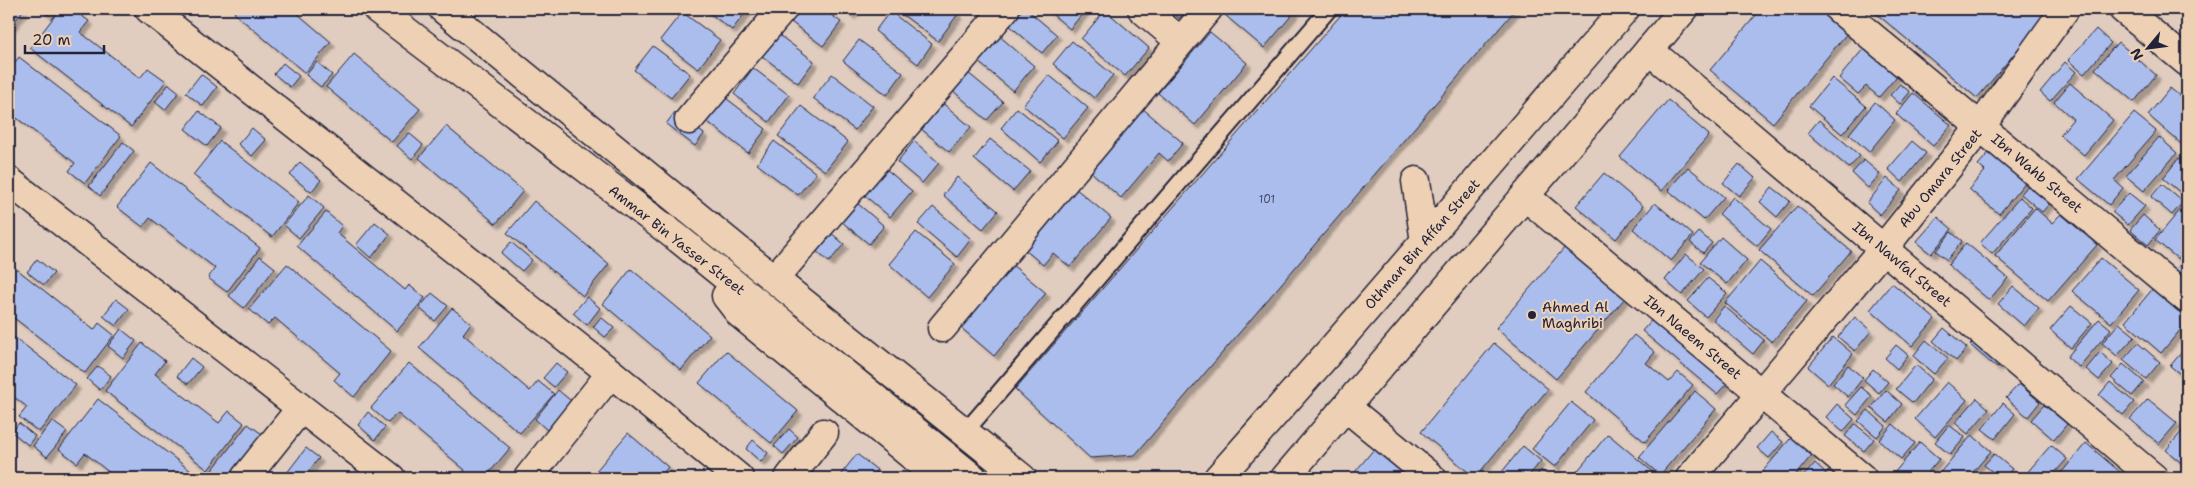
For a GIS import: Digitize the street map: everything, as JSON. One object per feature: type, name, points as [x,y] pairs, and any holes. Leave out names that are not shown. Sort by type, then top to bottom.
[{"type":"street","points":[[149,9],[611,373],[739,478]]},
{"type":"street","name":"Ammar Bin Yasser Street","points":[[377,9],[679,239],[972,478]]},
{"type":"street","points":[[443,9],[1022,478]]},
{"type":"street","points":[[689,120],[782,9]]},
{"type":"street","points":[[774,279],[1004,9]]},
{"type":"street","points":[[1142,9],[1180,41]]},
{"type":"street","points":[[942,328],[1208,9]]},
{"type":"street","name":"Othman Bin Affan Street","points":[[1218,478],[1425,242],[1625,9]]},
{"type":"street","points":[[1285,478],[1684,9]]},
{"type":"street","name":"Ibn Wahb Street","points":[[1839,9],[2187,299]]},
{"type":"street","name":"Abu Omara Street","points":[[1690,478],[1762,395],[1981,126],[2065,9]]},
{"type":"street","points":[[2123,9],[2187,62]]},
{"type":"street","name":"Ibn Nawfal Street","points":[[1649,50],[2154,478]]},
{"type":"street","points":[[9,181],[391,478]]},
{"type":"street","points":[[1416,181],[1425,242]]},
{"type":"street","name":"Ibn Naeem Street","points":[[1525,196],[1862,478]]},
{"type":"street","points":[[679,239],[740,314],[939,478]]},
{"type":"street","points":[[528,478],[611,373]]},
{"type":"street","points":[[1346,406],[1432,478]]},
{"type":"street","points":[[245,478],[301,408]]},
{"type":"street","points":[[789,478],[824,434]]},
{"type":"lane","points":[[964,432],[1329,9]]},
{"type":"building","points":[[9,9],[24,9],[9,29]]},
{"type":"building","points":[[40,9],[53,9],[48,15]]},
{"type":"building","points":[[60,9],[72,9],[89,21],[80,32],[140,78],[148,68],[166,81],[131,127],[30,48]]},
{"type":"building","points":[[238,9],[292,9],[331,42],[305,73],[234,13]]},
{"type":"building","points":[[704,9],[748,9],[732,30]]},
{"type":"building","points":[[801,9],[823,9],[841,22],[823,46],[791,22]]},
{"type":"building","points":[[843,9],[856,9],[851,15]]},
{"type":"building","points":[[895,9],[952,9],[958,14],[938,41]]},
{"type":"building","points":[[1023,9],[1026,9],[1057,35],[1042,53],[1009,25]]},
{"type":"building","points":[[1046,9],[1086,9],[1070,29]]},
{"type":"building","points":[[1168,9],[1187,9],[1179,18]]},
{"type":"building","points":[[1231,9],[1297,9],[1264,48],[1226,16]]},
{"type":"building","points":[[1346,9],[1516,9],[1135,455],[1090,458],[1015,389]]},
{"type":"building","points":[[1761,9],[1820,9],[1848,32],[1773,123],[1710,70]]},
{"type":"building","points":[[1871,9],[2052,9],[1977,98]]},
{"type":"building","points":[[1105,10],[1149,48],[1125,76],[1081,39]]},
{"type":"building","points":[[890,11],[932,44],[918,64],[875,31]]},
{"type":"building","points":[[682,12],[720,40],[698,69],[660,40]]},
{"type":"building","points":[[2096,29],[2111,43],[2084,74],[2068,60]]},
{"type":"building","points":[[1210,32],[1247,63],[1195,125],[1158,93]]},
{"type":"building","points":[[997,34],[1034,66],[1013,91],[976,60]]},
{"type":"building","points":[[779,35],[814,61],[798,83],[762,56]]},
{"type":"building","points":[[859,40],[903,73],[887,95],[843,61]]},
{"type":"building","points":[[1072,41],[1113,75],[1094,98],[1053,64]]},
{"type":"building","points":[[2118,42],[2156,75],[2134,102],[2095,69]]},
{"type":"building","points":[[653,46],[690,74],[671,98],[634,70]]},
{"type":"building","points":[[1864,48],[1897,76],[1879,97],[1866,86],[1858,94],[1839,78]]},
{"type":"building","points":[[354,54],[420,109],[392,142],[326,87]]},
{"type":"building","points":[[19,57],[121,136],[85,183],[69,171],[75,163],[9,112],[9,70]]},
{"type":"building","points":[[317,62],[332,75],[321,87],[306,75]]},
{"type":"building","points":[[2065,62],[2076,72],[2050,101],[2040,92]]},
{"type":"building","points":[[283,63],[299,76],[290,87],[274,74]]},
{"type":"building","points":[[753,68],[789,95],[769,122],[734,94]]},
{"type":"building","points":[[967,72],[1003,102],[987,120],[952,90]]},
{"type":"building","points":[[201,74],[217,87],[203,106],[186,93]]},
{"type":"building","points":[[832,74],[873,106],[855,130],[813,98]]},
{"type":"building","points":[[1049,75],[1088,108],[1063,138],[1023,105]]},
{"type":"building","points":[[1832,78],[1866,106],[1842,134],[1809,106]]},
{"type":"building","points":[[2070,83],[2113,120],[2084,155],[2060,135],[2073,119],[2054,102]]},
{"type":"building","points":[[169,84],[179,92],[165,110],[155,102]]},
{"type":"building","points":[[1900,84],[1910,92],[1900,104],[1890,95]]},
{"type":"building","points":[[2170,88],[2187,102],[2187,149],[2148,115]]},
{"type":"building","points":[[1913,93],[1951,125],[1933,146],[1896,114]]},
{"type":"building","points":[[722,95],[766,129],[748,153],[704,119]]},
{"type":"building","points":[[1668,100],[1709,135],[1661,191],[1620,157]]},
{"type":"building","points":[[940,101],[971,127],[949,152],[919,127]]},
{"type":"building","points":[[1875,102],[1895,120],[1869,152],[1849,134]]},
{"type":"building","points":[[801,106],[848,142],[825,171],[778,136]]},
{"type":"building","points":[[1017,108],[1058,141],[1040,162],[1001,128]]},
{"type":"building","points":[[1142,108],[1183,143],[1168,161],[1159,153],[1121,198],[1090,171]]},
{"type":"building","points":[[199,111],[221,128],[207,146],[185,129]]},
{"type":"building","points":[[675,112],[704,134],[695,146],[666,124]]},
{"type":"building","points":[[2134,113],[2156,131],[2114,180],[2123,188],[2109,205],[2078,179]]},
{"type":"building","points":[[1819,120],[1860,156],[1849,168],[1808,133]]},
{"type":"building","points":[[446,126],[523,191],[496,224],[419,158]]},
{"type":"building","points":[[252,128],[266,140],[252,156],[238,144]]},
{"type":"building","points":[[409,133],[423,145],[412,159],[397,146]]},
{"type":"building","points":[[2159,137],[2177,153],[2144,191],[2126,176]]},
{"type":"building","points":[[990,139],[1030,171],[1013,191],[974,159]]},
{"type":"building","points":[[220,141],[299,202],[272,237],[193,175]]},
{"type":"building","points":[[774,141],[816,173],[798,195],[757,164]]},
{"type":"building","points":[[914,141],[939,163],[922,183],[897,162]]},
{"type":"building","points":[[1912,141],[1926,153],[1902,182],[1888,169]]},
{"type":"building","points":[[123,142],[134,151],[100,196],[89,186]]},
{"type":"building","points":[[1992,149],[2028,179],[1999,214],[1969,189],[1985,171],[1978,165]]},
{"type":"building","points":[[2179,158],[2187,165],[2187,187],[2182,194],[2163,178]]},
{"type":"building","points":[[1864,160],[1880,174],[1868,188],[1852,173]]},
{"type":"building","points":[[300,162],[321,180],[311,192],[290,175]]},
{"type":"building","points":[[151,163],[260,248],[227,292],[208,278],[215,268],[150,218],[143,227],[117,207]]},
{"type":"building","points":[[1739,164],[1755,178],[1739,196],[1723,183]]},
{"type":"building","points":[[1688,167],[1724,197],[1704,220],[1668,190]]},
{"type":"building","points":[[885,168],[912,191],[890,217],[863,194]]},
{"type":"building","points":[[1604,173],[1643,206],[1616,239],[1576,206]]},
{"type":"building","points":[[957,177],[998,211],[983,229],[943,195]]},
{"type":"building","points":[[1887,178],[1901,190],[1880,215],[1867,203]]},
{"type":"building","points":[[2030,183],[2051,202],[2042,212],[2021,194]]},
{"type":"building","points":[[2162,184],[2183,202],[2172,215],[2151,197]]},
{"type":"building","points":[[1772,187],[1790,201],[1777,217],[1760,202]]},
{"type":"building","points":[[1075,188],[1111,218],[1070,267],[1053,253],[1043,265],[1024,249]]},
{"type":"building","points":[[2129,193],[2145,206],[2128,225],[2112,212]]},
{"type":"building","points":[[309,195],[324,208],[299,238],[284,225]]},
{"type":"building","points":[[1733,197],[1771,229],[1757,246],[1719,214]]},
{"type":"building","points":[[2020,197],[2032,208],[1992,254],[1980,243]]},
{"type":"building","points":[[534,201],[609,264],[583,296],[507,233]]},
{"type":"building","points":[[857,203],[884,226],[869,244],[842,222]]},
{"type":"building","points":[[1655,203],[1693,235],[1671,261],[1633,229]]},
{"type":"building","points":[[2186,203],[2187,234],[2183,239],[2187,242],[2187,247],[2178,259],[2155,240]]},
{"type":"building","points":[[1797,206],[1851,251],[1813,296],[1759,250]]},
{"type":"building","points":[[933,207],[971,239],[957,257],[918,224]]},
{"type":"building","points":[[2035,208],[2052,223],[2061,214],[2097,245],[2048,301],[1995,256]]},
{"type":"building","points":[[326,212],[342,226],[337,233],[405,290],[409,285],[425,298],[397,331],[297,246]]},
{"type":"building","points":[[2143,215],[2160,230],[2148,245],[2130,230]]},
{"type":"building","points":[[1938,217],[1952,229],[1931,254],[1916,242]]},
{"type":"building","points":[[375,222],[390,234],[371,258],[356,245]]},
{"type":"building","points":[[830,232],[844,244],[829,262],[815,250]]},
{"type":"building","points":[[916,232],[955,264],[927,297],[889,264]]},
{"type":"building","points":[[1699,232],[1712,243],[1703,253],[1690,242]]},
{"type":"building","points":[[1951,232],[1962,241],[1947,260],[1936,251]]},
{"type":"building","points":[[1721,237],[1747,260],[1727,284],[1700,262]]},
{"type":"building","points":[[511,242],[532,260],[522,271],[501,253]]},
{"type":"building","points":[[1966,243],[2008,278],[1989,300],[1948,265]]},
{"type":"building","points":[[1565,247],[1625,298],[1556,379],[1496,328]]},
{"type":"building","points":[[1686,254],[1704,269],[1682,295],[1665,280]]},
{"type":"building","points":[[260,256],[275,268],[244,308],[229,296]]},
{"type":"building","points":[[2187,256],[2187,278],[2176,269]]},
{"type":"building","points":[[2101,258],[2139,290],[2111,323],[2072,291]]},
{"type":"building","points":[[37,259],[54,273],[44,285],[27,272]]},
{"type":"building","points":[[1760,261],[1807,301],[1772,342],[1725,303]]},
{"type":"building","points":[[9,263],[94,330],[99,323],[114,335],[85,373],[9,314]]},
{"type":"building","points":[[287,264],[391,351],[354,397],[334,380],[340,373],[275,318],[268,325],[249,309]]},
{"type":"building","points":[[1011,264],[1046,293],[994,356],[959,326]]},
{"type":"building","points":[[631,269],[710,335],[681,370],[603,304]]},
{"type":"building","points":[[1708,278],[1727,293],[1706,317],[1688,301]]},
{"type":"building","points":[[1892,283],[1935,319],[1912,346],[1870,310]]},
{"type":"building","points":[[2013,286],[2039,308],[2024,326],[1998,304]]},
{"type":"building","points":[[2155,286],[2187,313],[2187,322],[2161,353],[2125,322]]},
{"type":"building","points":[[432,293],[448,306],[435,321],[419,308]]},
{"type":"building","points":[[587,297],[600,308],[587,325],[573,313]]},
{"type":"building","points":[[116,299],[129,309],[116,326],[103,316]]},
{"type":"building","points":[[1724,306],[1764,340],[1753,354],[1713,320]]},
{"type":"building","points":[[2071,306],[2092,323],[2071,348],[2050,330]]},
{"type":"building","points":[[452,308],[471,323],[463,334],[530,391],[538,381],[554,394],[520,433],[419,348]]},
{"type":"building","points":[[1655,316],[1730,380],[1717,394],[1642,331]]},
{"type":"building","points":[[601,317],[614,328],[605,337],[593,327]]},
{"type":"building","points":[[1855,317],[1871,331],[1855,351],[1838,337]]},
{"type":"building","points":[[2099,319],[2111,329],[2079,367],[2067,357]]},
{"type":"building","points":[[2119,323],[2135,336],[2117,356],[2102,343]]},
{"type":"building","points":[[1944,328],[1967,348],[1956,361],[1933,341]]},
{"type":"building","points":[[121,329],[136,341],[123,358],[108,346]]},
{"type":"building","points":[[9,333],[76,385],[39,432],[19,417],[27,407],[9,393]]},
{"type":"building","points":[[1634,335],[1655,352],[1646,363],[1669,382],[1678,372],[1693,385],[1645,442],[1586,392]]},
{"type":"building","points":[[1978,336],[2004,359],[1997,368],[1970,345]]},
{"type":"building","points":[[1833,337],[1853,354],[1828,384],[1808,367]]},
{"type":"building","points":[[1926,340],[1948,358],[1934,374],[1913,356]]},
{"type":"building","points":[[142,343],[165,361],[155,374],[219,423],[229,411],[244,423],[208,470],[105,391]]},
{"type":"building","points":[[1494,343],[1548,389],[1475,478],[1421,432]]},
{"type":"building","points":[[2138,343],[2160,362],[2146,379],[2123,360]]},
{"type":"building","points":[[1896,345],[1908,355],[1897,369],[1885,358]]},
{"type":"building","points":[[2187,346],[2187,370],[2183,376],[2170,366]]},
{"type":"building","points":[[726,351],[798,411],[771,443],[699,383]]},
{"type":"building","points":[[2100,352],[2113,364],[2099,380],[2086,369]]},
{"type":"building","points":[[191,358],[202,367],[188,384],[177,376]]},
{"type":"building","points":[[409,363],[510,448],[485,478],[459,478],[465,470],[397,413],[388,423],[371,408]]},
{"type":"building","points":[[556,363],[567,372],[554,387],[543,378]]},
{"type":"building","points":[[2123,364],[2144,382],[2132,396],[2111,378]]},
{"type":"building","points":[[1848,365],[1863,378],[1848,397],[1833,384]]},
{"type":"building","points":[[1916,365],[1932,379],[1913,403],[1896,389]]},
{"type":"building","points":[[98,366],[111,376],[100,390],[87,379]]},
{"type":"building","points":[[1873,369],[1888,382],[1879,393],[1864,380]]},
{"type":"building","points":[[1947,382],[1967,400],[1935,437],[1915,419]]},
{"type":"building","points":[[2110,382],[2134,402],[2123,415],[2099,395]]},
{"type":"building","points":[[2019,384],[2040,402],[2028,417],[2006,398]]},
{"type":"building","points":[[1861,387],[1872,396],[1857,415],[1845,405]]},
{"type":"building","points":[[558,390],[571,401],[547,430],[535,419]]},
{"type":"building","points":[[1886,390],[1902,404],[1888,422],[1871,408]]},
{"type":"building","points":[[1695,391],[1716,409],[1660,475],[1639,457]]},
{"type":"building","points":[[1977,398],[1989,409],[1968,434],[1955,423]]},
{"type":"building","points":[[98,399],[200,478],[116,478],[85,453],[77,463],[59,449]]},
{"type":"building","points":[[2148,399],[2177,423],[2159,444],[2130,419]]},
{"type":"building","points":[[1571,402],[1593,420],[1555,467],[1532,449]]},
{"type":"building","points":[[2003,403],[2015,414],[1995,439],[1982,429]]},
{"type":"building","points":[[1837,404],[1854,419],[1843,432],[1826,417]]},
{"type":"building","points":[[2044,405],[2067,424],[2054,440],[2031,420]]},
{"type":"building","points":[[1868,410],[1886,426],[1877,437],[1858,421]]},
{"type":"building","points":[[368,412],[385,427],[375,440],[358,425]]},
{"type":"building","points":[[52,421],[67,432],[47,457],[33,446]]},
{"type":"building","points":[[19,423],[35,436],[28,445],[12,432]]},
{"type":"building","points":[[248,424],[262,434],[228,478],[217,478],[210,473]]},
{"type":"building","points":[[1855,424],[1874,439],[1864,451],[1845,436]]},
{"type":"building","points":[[1893,424],[1915,443],[1901,459],[1879,440]]},
{"type":"building","points":[[1949,425],[1965,437],[1950,455],[1935,442]]},
{"type":"building","points":[[789,429],[798,437],[783,454],[774,446]]},
{"type":"building","points":[[2183,430],[2187,433],[2187,463],[2185,466],[2166,450]]},
{"type":"building","points":[[1771,432],[1783,442],[1769,458],[1757,448]]},
{"type":"building","points":[[628,433],[668,467],[659,478],[590,478]]},
{"type":"building","points":[[1795,433],[1816,450],[1793,478],[1772,478],[1763,471]]},
{"type":"building","points":[[1608,434],[1660,478],[1580,478],[1575,474]]},
{"type":"building","points":[[1972,435],[1991,451],[1968,478],[1940,478],[1937,476]]},
{"type":"building","points":[[753,440],[768,453],[761,462],[746,449]]},
{"type":"building","points":[[1920,442],[1939,459],[1923,478],[1901,478],[1894,473]]},
{"type":"building","points":[[2086,443],[2127,478],[2057,478]]},
{"type":"building","points":[[2051,445],[2067,459],[2050,478],[2029,478],[2025,475]]},
{"type":"building","points":[[1523,446],[1541,461],[1527,478],[1497,478]]},
{"type":"building","points":[[306,448],[319,458],[303,478],[283,478]]},
{"type":"building","points":[[1374,449],[1403,473],[1399,478],[1350,478]]},
{"type":"building","points":[[857,454],[877,470],[870,478],[846,478],[841,474]]},
{"type":"building","points":[[1994,454],[2012,469],[2004,478],[2000,478],[1984,465]]},
{"type":"building","points":[[1815,463],[1826,473],[1822,478],[1802,478]]},
{"type":"building","points":[[1541,470],[1551,478],[1535,478]]},
{"type":"place","name":"Ahmed Al Maghribi","points":[[1532,315]]}]
